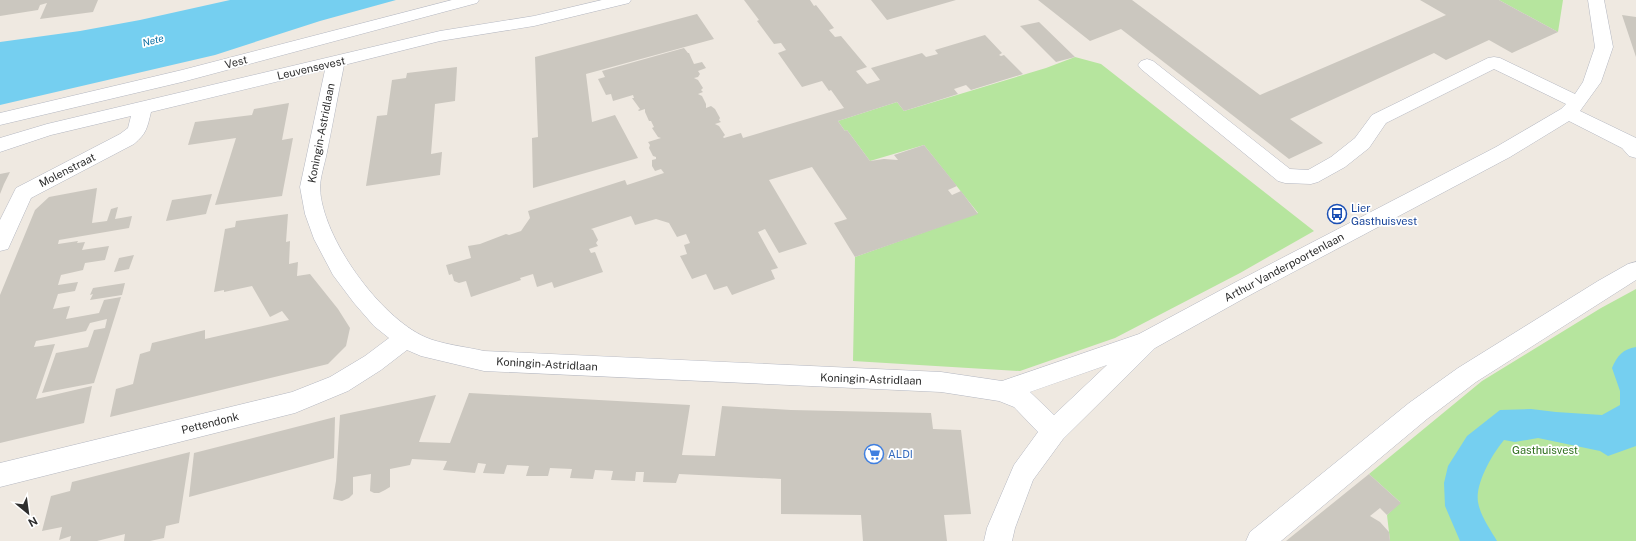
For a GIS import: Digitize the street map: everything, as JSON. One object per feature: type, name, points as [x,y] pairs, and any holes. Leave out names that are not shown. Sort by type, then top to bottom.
[{"type":"street","name":"Vest","points":[[0,119],[182,76],[472,0]]},
{"type":"street","name":"Leuvensevest","points":[[0,145],[47,130],[440,36],[534,21],[623,0]]},
{"type":"street","name":"Arthur Vanderpoortenlaan","points":[[1002,391],[1147,341],[1242,289],[1503,152],[1573,108],[1592,82],[1604,47],[1596,0]]},
{"type":"street","name":"Koningin-Astridlaan","points":[[336,62],[310,187],[315,214],[325,239],[341,269],[382,319],[406,338],[421,346],[484,361],[685,372],[941,382],[1002,391]]},
{"type":"street","points":[[1147,66],[1285,176],[1311,177],[1338,162],[1362,143],[1379,119],[1494,62],[1573,108],[1629,143],[1636,151]]},
{"type":"street","name":"Molenstraat","points":[[0,243],[23,193],[127,139],[137,131],[143,107]]},
{"type":"street","points":[[1260,541],[1412,415],[1467,375],[1606,287],[1636,270]]},
{"type":"street","name":"Pettendonk","points":[[0,475],[295,402],[339,384],[373,363],[406,338]]},
{"type":"street","name":"Arthur Vanderpoortenlaan","points":[[998,541],[1001,528],[1023,473],[1054,431],[1147,341]]},
{"type":"street","points":[[1002,391],[1023,400],[1054,431]]},
{"type":"green space","points":[[1499,0],[1563,0],[1558,32]]},
{"type":"green space","points":[[1075,57],[1101,64],[1314,231],[1240,273],[1115,338],[1020,371],[853,361],[855,257],[978,213],[924,145],[870,161],[847,130],[845,131],[838,121],[897,102],[904,111],[1046,68]]},
{"type":"green space","name":"Gasthuisvest","points":[[1636,289],[1636,541],[1390,541],[1387,515],[1400,502],[1369,474],[1482,381],[1601,308]]},
{"type":"water","name":"Nete","points":[[230,0],[396,0],[320,21],[215,55],[0,105],[0,42],[80,31],[140,20]]},
{"type":"water","points":[[1636,347],[1636,446],[1608,456],[1600,451],[1538,438],[1515,442],[1504,440],[1495,452],[1482,477],[1478,494],[1478,502],[1481,512],[1497,541],[1460,541],[1445,506],[1444,483],[1448,466],[1467,436],[1500,410],[1531,409],[1602,415],[1620,405],[1620,391],[1612,368],[1614,364],[1624,351]]},
{"type":"building","points":[[0,0],[98,0],[93,12],[40,19],[47,3],[40,5],[38,10],[0,16]]},
{"type":"building","points":[[744,0],[810,0],[814,6],[816,5],[834,28],[829,30],[835,37],[841,36],[867,67],[856,71],[867,84],[880,80],[871,68],[922,53],[926,57],[938,54],[935,50],[985,35],[1002,53],[999,55],[1004,55],[1023,74],[971,90],[966,85],[954,89],[958,94],[904,111],[897,102],[838,121],[845,131],[847,130],[870,161],[884,159],[898,160],[894,155],[924,145],[957,186],[948,190],[952,195],[961,191],[978,214],[855,257],[834,223],[847,219],[812,167],[769,180],[807,244],[779,253],[765,229],[758,232],[778,268],[771,270],[775,279],[732,295],[727,286],[714,290],[706,274],[692,279],[680,256],[687,254],[684,245],[690,243],[686,234],[677,237],[669,223],[656,219],[635,225],[631,216],[591,229],[598,240],[596,243],[598,246],[589,249],[591,253],[595,252],[603,272],[554,288],[552,282],[537,287],[533,274],[520,278],[521,280],[471,297],[466,281],[459,283],[454,281],[452,274],[449,275],[446,265],[471,258],[468,246],[480,244],[506,234],[509,235],[521,231],[530,218],[528,211],[625,180],[627,185],[664,173],[661,169],[655,171],[652,166],[652,160],[656,159],[656,157],[653,156],[648,142],[661,138],[658,137],[652,128],[654,127],[651,121],[649,121],[645,109],[638,110],[640,109],[632,98],[634,98],[633,95],[613,101],[611,94],[606,95],[598,79],[605,77],[602,71],[684,48],[689,53],[694,64],[702,62],[706,68],[698,71],[700,74],[698,77],[694,78],[698,80],[703,88],[701,90],[703,92],[698,94],[702,96],[706,104],[706,108],[711,106],[715,109],[721,122],[715,124],[719,126],[725,135],[723,137],[724,138],[741,133],[743,138],[844,108],[831,90],[829,91],[822,81],[802,87],[778,53],[786,50],[781,43],[774,44]]},
{"type":"building","points":[[871,0],[956,0],[887,20]]},
{"type":"building","points":[[1038,0],[1132,0],[1260,95],[1446,15],[1420,0],[1499,0],[1558,32],[1512,53],[1489,40],[1446,60],[1434,53],[1290,119],[1323,143],[1289,159],[1121,29],[1090,41]]},
{"type":"building","points":[[697,14],[714,39],[586,74],[592,122],[615,115],[638,158],[533,188],[532,138],[538,137],[535,57]]},
{"type":"building","points":[[1622,15],[1636,17],[1636,57]]},
{"type":"building","points":[[1039,22],[1075,57],[1056,62],[1020,26]]},
{"type":"building","points":[[457,67],[455,101],[435,104],[431,154],[442,152],[440,175],[366,186],[377,116],[387,115],[392,80],[406,78],[407,73]]},
{"type":"building","points":[[289,103],[282,140],[293,138],[282,196],[215,205],[236,138],[188,145],[195,122],[252,115],[254,109]]},
{"type":"building","points":[[10,172],[4,184],[0,194],[0,174]]},
{"type":"building","points":[[97,188],[92,223],[107,221],[111,209],[118,207],[115,219],[132,216],[129,228],[59,240],[58,244],[78,241],[77,243],[85,242],[82,250],[109,246],[105,260],[85,263],[83,270],[61,275],[58,285],[78,282],[75,291],[58,294],[53,309],[70,306],[66,319],[99,313],[104,300],[121,297],[94,383],[42,393],[56,353],[88,347],[94,330],[105,328],[107,319],[90,323],[86,331],[36,341],[34,347],[55,344],[36,399],[92,386],[84,423],[0,443],[0,295],[35,210],[49,197]]},
{"type":"building","points":[[212,194],[206,214],[166,221],[172,200]]},
{"type":"building","points":[[288,214],[286,242],[290,241],[289,264],[298,262],[297,276],[310,274],[338,309],[350,328],[346,346],[328,364],[110,417],[116,389],[133,384],[140,354],[150,351],[152,343],[205,330],[205,339],[289,320],[282,311],[270,317],[252,286],[224,292],[224,290],[214,292],[225,229],[235,227],[236,221]]},
{"type":"building","points":[[134,255],[129,269],[114,272],[119,258]]},
{"type":"building","points":[[125,283],[122,295],[90,300],[93,294],[90,295],[93,288]]},
{"type":"building","points":[[469,393],[690,405],[682,455],[715,456],[722,406],[791,410],[931,413],[933,429],[961,430],[971,514],[944,515],[947,541],[863,541],[861,515],[781,514],[781,479],[679,474],[676,483],[643,482],[644,472],[636,472],[635,481],[611,480],[613,471],[595,470],[593,479],[570,478],[572,469],[550,468],[548,476],[526,476],[529,466],[507,465],[504,474],[483,473],[486,464],[478,463],[475,473],[443,470],[447,461],[412,459],[410,465],[390,469],[390,487],[385,490],[379,493],[370,491],[371,474],[353,477],[353,494],[349,498],[342,501],[333,499],[336,481],[340,415],[436,395],[419,442],[450,443]]},
{"type":"building","points":[[335,417],[334,458],[189,497],[194,453]]},
{"type":"building","points":[[190,452],[179,523],[166,526],[164,538],[150,541],[124,541],[125,534],[97,541],[70,541],[71,536],[59,540],[62,527],[42,531],[51,496],[70,491],[72,482]]},
{"type":"building","points":[[1369,474],[1401,503],[1387,515],[1380,508],[1370,516],[1380,522],[1389,532],[1390,541],[1286,541]]},
{"type":"place","name":"Lier Gasthuisvest","points":[[1337,214]]},
{"type":"place","name":"ALDI","points":[[874,454]]}]
